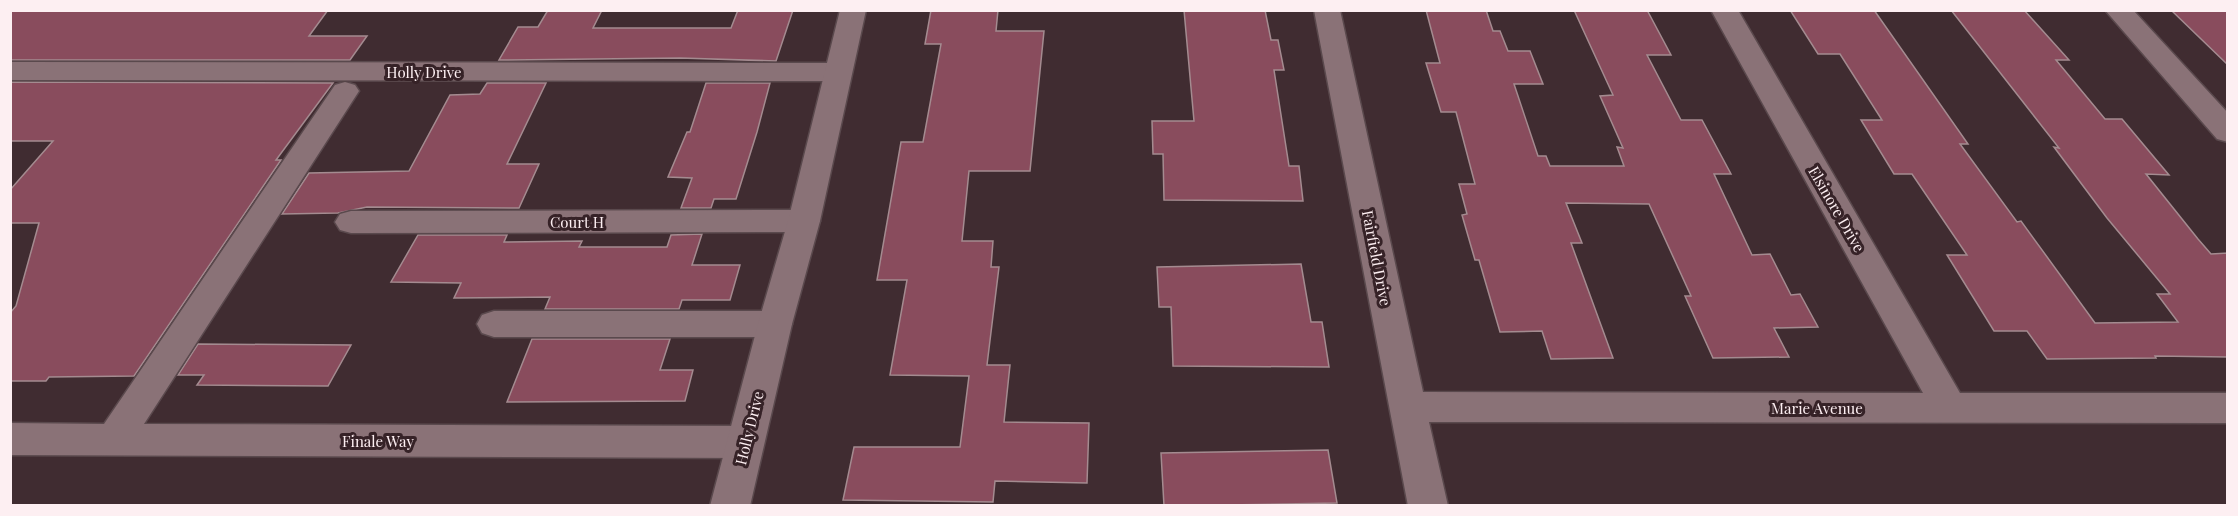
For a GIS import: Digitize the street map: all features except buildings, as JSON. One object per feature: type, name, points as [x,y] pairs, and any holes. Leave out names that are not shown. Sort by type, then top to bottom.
[{"type":"street","name":"Holly Drive","points":[[730,506],[775,324],[804,221],[853,10]]},
{"type":"street","name":"Fairfield Drive","points":[[1327,10],[1428,506]]},
{"type":"street","name":"Elsinore Drive","points":[[1724,10],[1950,408]]},
{"type":"street","points":[[2118,10],[2228,132]]},
{"type":"street","name":"Holly Drive","points":[[10,71],[838,72]]},
{"type":"street","points":[[114,439],[345,91]]},
{"type":"street","name":"Court H","points":[[351,222],[804,221]]},
{"type":"street","points":[[494,324],[775,324]]},
{"type":"street","name":"Marie Avenue","points":[[1407,407],[2228,408]]},
{"type":"street","name":"Finale Way","points":[[10,439],[745,442]]}]
